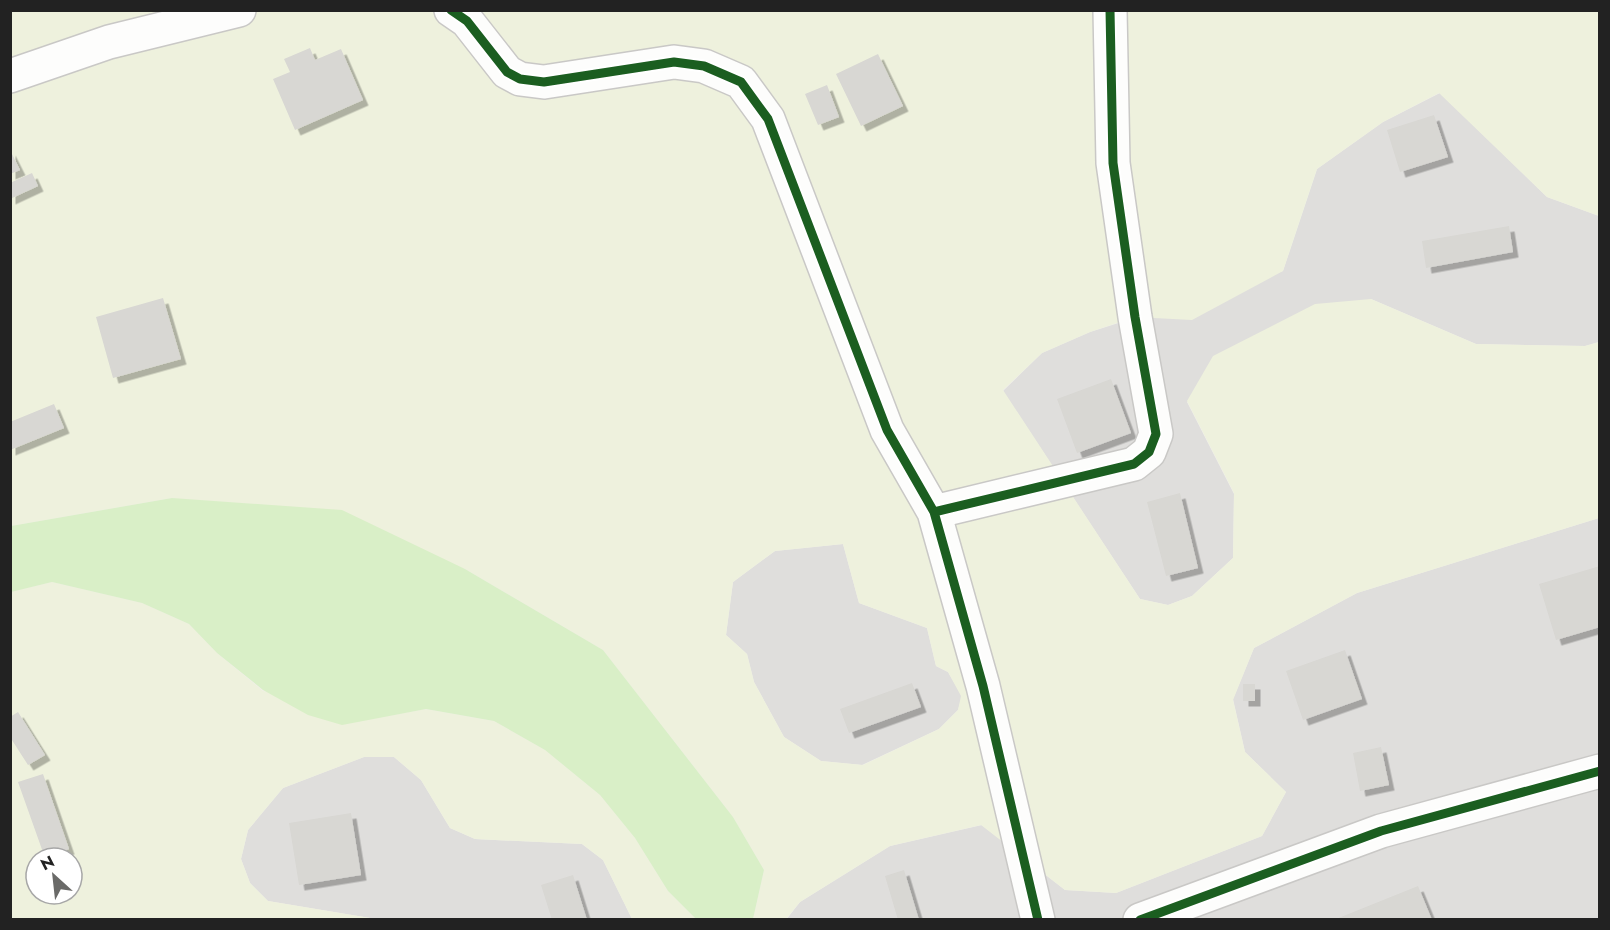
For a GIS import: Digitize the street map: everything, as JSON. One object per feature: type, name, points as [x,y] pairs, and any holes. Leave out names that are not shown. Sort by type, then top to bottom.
[{"type":"street","points":[[10,76],[109,42],[240,10]]},
{"type":"street","points":[[934,512],[1134,464],[1149,452],[1156,434],[1135,317],[1113,163],[1110,10]]},
{"type":"street","points":[[461,14],[507,72],[520,79],[544,82],[674,62],[704,66],[741,82],[768,119],[888,430],[934,512],[982,686],[1038,920]]},
{"type":"street","points":[[1140,920],[1382,831],[1599,771]]},
{"type":"shaded area","points":[[1440,93],[1547,197],[1599,216],[1599,342],[1585,346],[1476,344],[1371,299],[1187,402],[1234,494],[1233,558],[1192,596],[1168,605],[1140,599],[1003,391],[1042,353],[1090,332],[1283,271],[1317,169],[1383,122]]},
{"type":"shaded area","points":[[1599,518],[1599,919],[786,920],[800,902],[890,846],[982,825],[1065,890],[1116,893],[1262,836],[1286,792],[1245,752],[1233,699],[1254,648],[1357,593]]},
{"type":"shaded area","points":[[843,544],[859,603],[927,628],[936,666],[948,672],[962,696],[958,710],[939,729],[862,765],[821,761],[784,737],[754,682],[747,654],[726,635],[733,582],[775,551]]},
{"type":"shaded area","points":[[364,757],[394,757],[421,780],[450,828],[475,839],[582,844],[603,860],[632,919],[376,919],[268,901],[250,883],[241,859],[248,830],[283,788]]},
{"type":"green space","points":[[11,11],[1599,11],[1599,216],[1547,197],[1439,93],[1383,122],[1317,169],[1283,271],[1192,320],[1135,317],[1090,332],[1042,353],[1003,390],[1140,599],[1168,605],[1192,596],[1233,558],[1234,493],[1187,401],[1213,356],[1315,304],[1371,299],[1476,344],[1585,346],[1599,342],[1599,518],[1357,593],[1254,648],[1233,700],[1245,752],[1286,792],[1262,836],[1116,893],[1065,890],[981,825],[890,846],[800,902],[786,919],[753,919],[764,870],[733,817],[603,650],[465,569],[172,498],[11,526]],"holes":[[[843,544],[859,603],[927,628],[936,666],[948,672],[961,696],[958,710],[939,729],[863,765],[821,761],[784,737],[754,682],[747,654],[726,635],[733,582],[775,551]]]},
{"type":"green space","points":[[172,498],[342,510],[465,569],[603,650],[733,817],[764,870],[753,919],[696,919],[668,891],[635,838],[600,795],[545,750],[494,721],[426,709],[342,725],[308,715],[263,690],[217,653],[189,624],[142,603],[52,582],[11,592],[11,526]]},
{"type":"green space","points":[[52,582],[142,603],[189,624],[217,653],[263,691],[387,716],[426,709],[494,721],[545,750],[600,795],[635,838],[668,891],[696,919],[632,919],[603,860],[582,844],[475,839],[450,828],[421,780],[394,757],[364,757],[283,788],[248,830],[241,859],[250,883],[268,901],[376,919],[11,919],[10,592]]},
{"type":"building","points":[[310,48],[315,60],[341,49],[363,100],[295,130],[273,79],[290,72],[284,59]]},
{"type":"building","points":[[878,54],[903,106],[861,126],[836,74]]},
{"type":"building","points":[[827,85],[839,117],[818,125],[805,94]]},
{"type":"building","points":[[1434,115],[1448,157],[1400,172],[1387,130]]},
{"type":"building","points":[[10,150],[20,170],[10,174]]},
{"type":"building","points":[[32,173],[38,186],[10,199],[10,183]]},
{"type":"building","points":[[1509,226],[1513,252],[1426,268],[1422,241]]},
{"type":"building","points":[[163,298],[181,359],[113,378],[96,317]]},
{"type":"building","points":[[1111,379],[1131,433],[1077,453],[1057,399]]},
{"type":"building","points":[[54,404],[64,428],[10,450],[10,422]]},
{"type":"building","points":[[1180,493],[1198,568],[1166,576],[1147,502]]},
{"type":"building","points":[[1600,566],[1600,627],[1556,640],[1539,584]]},
{"type":"building","points":[[1345,650],[1362,699],[1303,720],[1286,671]]},
{"type":"building","points":[[912,683],[921,707],[849,733],[840,709]]},
{"type":"building","points":[[1243,684],[1255,684],[1255,701],[1243,701]]},
{"type":"building","points":[[18,712],[45,755],[28,765],[10,737],[10,717]]},
{"type":"building","points":[[1381,747],[1389,785],[1360,791],[1353,753]]},
{"type":"building","points":[[43,774],[68,846],[41,846],[18,782]]},
{"type":"building","points":[[351,813],[361,875],[299,885],[289,823]]},
{"type":"building","points":[[904,870],[919,920],[898,920],[885,876]]},
{"type":"building","points":[[573,875],[587,920],[552,920],[541,885]]},
{"type":"building","points":[[1418,886],[1432,920],[1336,920],[1336,919]]},
{"type":"cycle path","points":[[451,10],[467,21],[507,72],[520,79],[544,82],[674,62],[704,66],[741,82],[768,119],[887,430],[934,512],[983,686],[1038,920]]},
{"type":"cycle path","points":[[934,512],[1134,464],[1149,452],[1156,434],[1135,317],[1113,163],[1110,10]]},
{"type":"cycle path","points":[[1140,920],[1381,831],[1600,771]]}]
